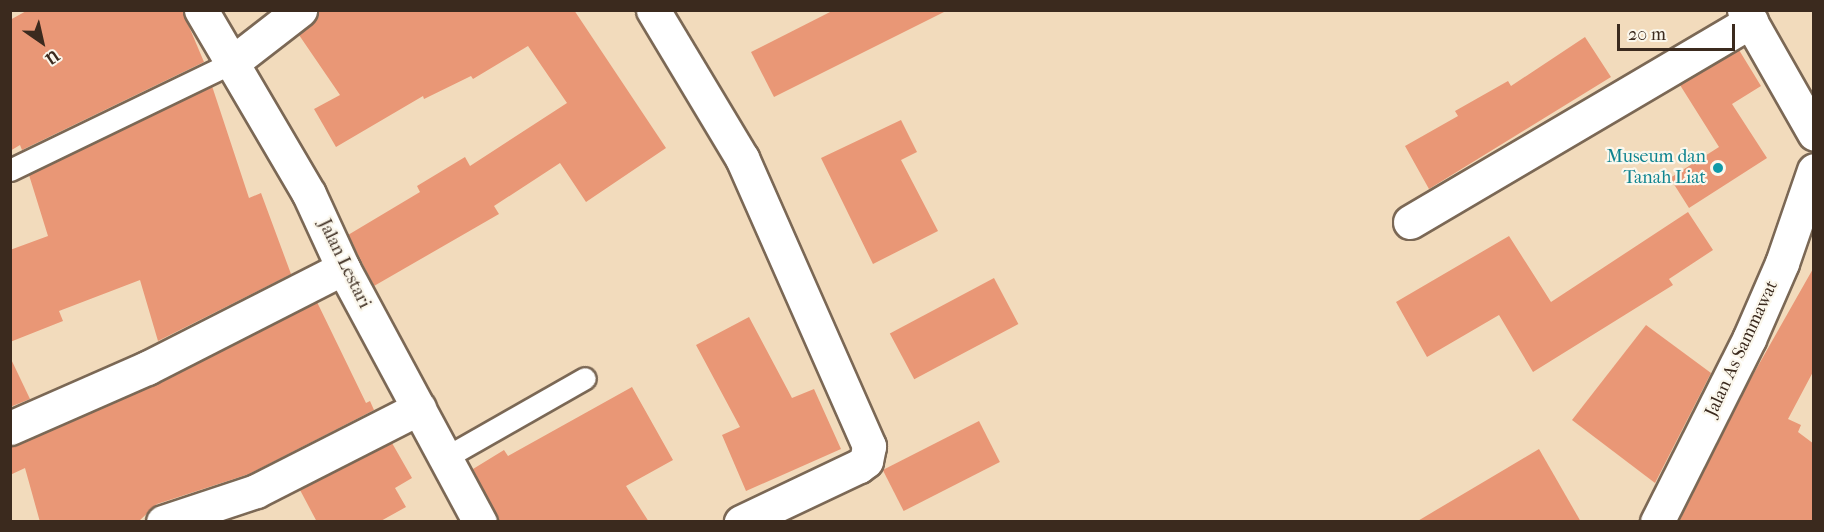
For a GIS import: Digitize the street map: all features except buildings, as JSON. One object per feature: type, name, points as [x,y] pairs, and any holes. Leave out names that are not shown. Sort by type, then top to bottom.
[{"type":"street","name":"Jalan Lestari","points":[[201,10],[309,194],[343,268],[419,408],[443,459],[480,522]]},
{"type":"street","points":[[233,62],[300,10]]},
{"type":"street","points":[[653,10],[742,158],[869,446],[866,461],[859,466],[741,522]]},
{"type":"street","points":[[1410,222],[1748,16],[1814,133]]},
{"type":"street","name":"Jalan As Sammawat","points":[[1657,522],[1749,339],[1782,263],[1814,170]]},
{"type":"street","points":[[10,428],[147,368],[343,268]]},
{"type":"street","points":[[163,522],[256,491],[419,408]]},
{"type":"lane","points":[[10,170],[233,62]]},
{"type":"lane","points":[[443,459],[585,378]]},
{"type":"place","name":"Museum dan Tanah Liat","points":[[1718,168]]}]
